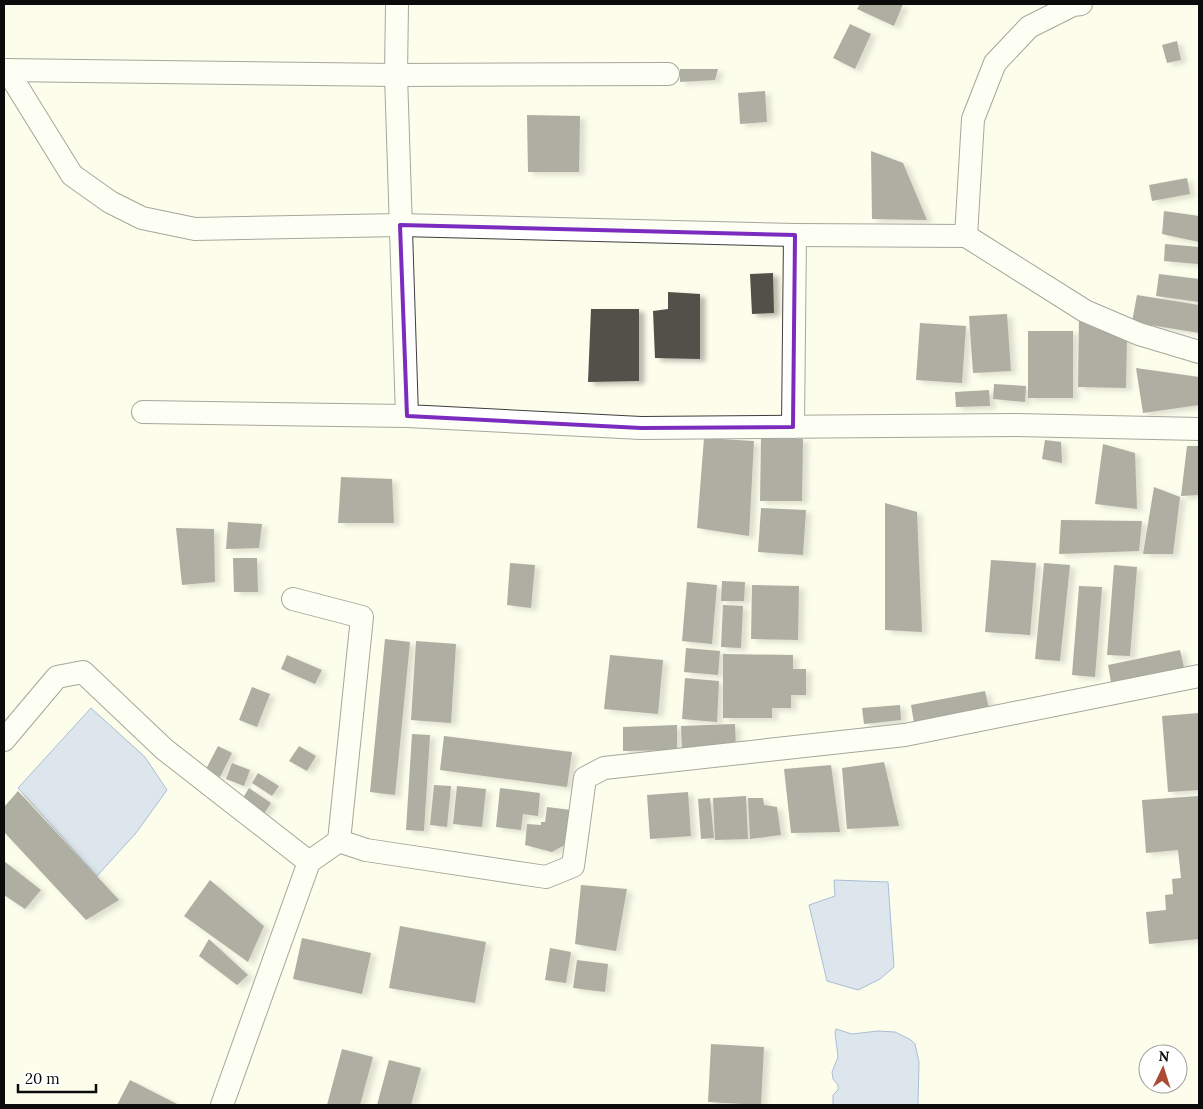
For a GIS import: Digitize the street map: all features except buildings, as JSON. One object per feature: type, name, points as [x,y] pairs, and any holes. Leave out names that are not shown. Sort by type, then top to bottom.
[{"type":"street","points":[[397,4],[396,75],[407,416]]},
{"type":"street","points":[[966,236],[973,119],[995,63],[1029,27],[1073,5],[1081,4]]},
{"type":"street","points":[[5,70],[396,75],[668,74]]},
{"type":"street","points":[[5,70],[72,175],[110,202],[142,218],[195,228],[400,225],[795,235],[966,236],[1084,311],[1138,334],[1199,352]]},
{"type":"street","points":[[793,427],[795,235]]},
{"type":"street","points":[[143,412],[407,416],[641,428],[1015,425],[1199,429]]},
{"type":"street","points":[[222,1105],[309,862],[339,841],[362,617],[293,599]]},
{"type":"street","points":[[4,740],[57,677],[83,672],[164,749],[309,862]]},
{"type":"street","points":[[339,841],[366,850],[546,877],[573,866],[585,778],[604,768],[905,735],[1199,676]]},
{"type":"highlighted area","points":[[400,225],[795,235],[793,427],[641,428],[407,416]]},
{"type":"water","points":[[91,708],[145,757],[167,790],[136,833],[97,876],[18,788]]},
{"type":"water","points":[[834,880],[888,882],[894,967],[880,979],[858,990],[827,981],[809,905],[835,896]]},
{"type":"water","points":[[836,1029],[852,1034],[878,1031],[895,1032],[911,1040],[915,1044],[919,1062],[918,1105],[833,1105],[833,1095],[838,1090],[838,1085],[833,1079],[832,1072],[838,1057]]}]
